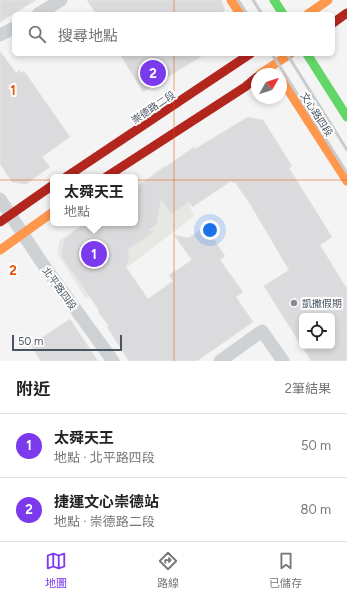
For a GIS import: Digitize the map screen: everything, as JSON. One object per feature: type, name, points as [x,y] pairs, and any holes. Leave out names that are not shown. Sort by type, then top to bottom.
[{"type":"main road","points":[[231,0],[239,12]]},
{"type":"main road","points":[[274,0],[281,12]]},
{"type":"main road","points":[[311,12],[328,0]]},
{"type":"main road","points":[[335,22],[347,13]]},
{"type":"main road","name":"崇德路二段","points":[[70,174],[247,56]]},
{"type":"main road","points":[[266,68],[271,63],[286,56]]},
{"type":"main road","points":[[308,56],[347,117]]},
{"type":"main road","points":[[271,63],[274,68]]},
{"type":"main road","points":[[111,174],[251,82]]},
{"type":"main road","name":"文心路四段","points":[[287,88],[347,181]]},
{"type":"main road","points":[[0,222],[10,213],[50,187]]},
{"type":"main road","points":[[0,250],[50,214]]},
{"type":"street","points":[[41,12],[61,0]]},
{"type":"street","points":[[0,35],[12,29]]},
{"type":"street","name":"北平路四段","points":[[0,199],[24,233],[40,260],[113,361]]},
{"type":"street","points":[[220,361],[262,331],[283,361]]},
{"type":"shaded area","points":[[164,166],[188,202],[194,216],[86,299],[57,253],[60,240],[80,226],[138,226],[138,185]]},
{"type":"building","points":[[0,0],[36,0],[16,12],[12,12],[12,15],[0,22]]},
{"type":"building","points":[[87,0],[221,0],[225,10],[222,12],[95,12]]},
{"type":"building","points":[[0,51],[16,73],[19,70],[21,73],[24,71],[70,137],[42,157],[50,167],[26,184],[12,182],[0,164]]},
{"type":"building","points":[[121,56],[202,56],[143,92]]},
{"type":"building","points":[[248,117],[263,120],[292,166],[289,168],[332,237],[320,245],[347,289],[347,361],[311,361],[303,349],[335,349],[335,313],[299,313],[299,342],[264,286],[289,270],[250,204],[235,182],[233,183],[231,181],[192,207],[189,202],[171,214],[161,199],[157,224],[149,230],[155,231],[128,250],[129,259],[126,267],[148,299],[173,281],[169,275],[192,260],[174,235],[189,238],[205,226],[225,256],[220,260],[243,292],[236,297],[253,322],[197,361],[129,361],[107,327],[109,326],[98,312],[99,310],[61,256],[64,239],[82,226],[138,226],[138,186],[194,147],[195,149]]},
{"type":"building","points":[[70,319],[98,361],[41,361],[31,345]]},
{"type":"railway","points":[[238,0],[246,12]]},
{"type":"railway","points":[[253,0],[261,12]]},
{"type":"railway","points":[[273,56],[347,173]]},
{"type":"railway","points":[[288,56],[347,150]]},
{"type":"traffic: fast","points":[[274,0],[282,12]]},
{"type":"traffic: fast","points":[[308,56],[347,117]]},
{"type":"traffic: slow","points":[[231,0],[239,12]]},
{"type":"traffic: slow","points":[[311,12],[328,0]]},
{"type":"traffic: slow","points":[[269,68],[287,56]]},
{"type":"traffic: slow","points":[[287,88],[347,181]]},
{"type":"traffic: slow","points":[[0,250],[50,214]]},
{"type":"traffic: jam","points":[[335,22],[347,13]]},
{"type":"traffic: jam","points":[[70,174],[247,56]]},
{"type":"traffic: jam","points":[[111,174],[251,82]]},
{"type":"traffic: jam","points":[[0,222],[50,187]]},
{"type":"place","name":"捷運文心崇德站","points":[[153,73]]},
{"type":"place","name":"太舜天王","points":[[94,254]]},
{"type":"place","name":"凱撒假期","points":[[294,303]]}]
